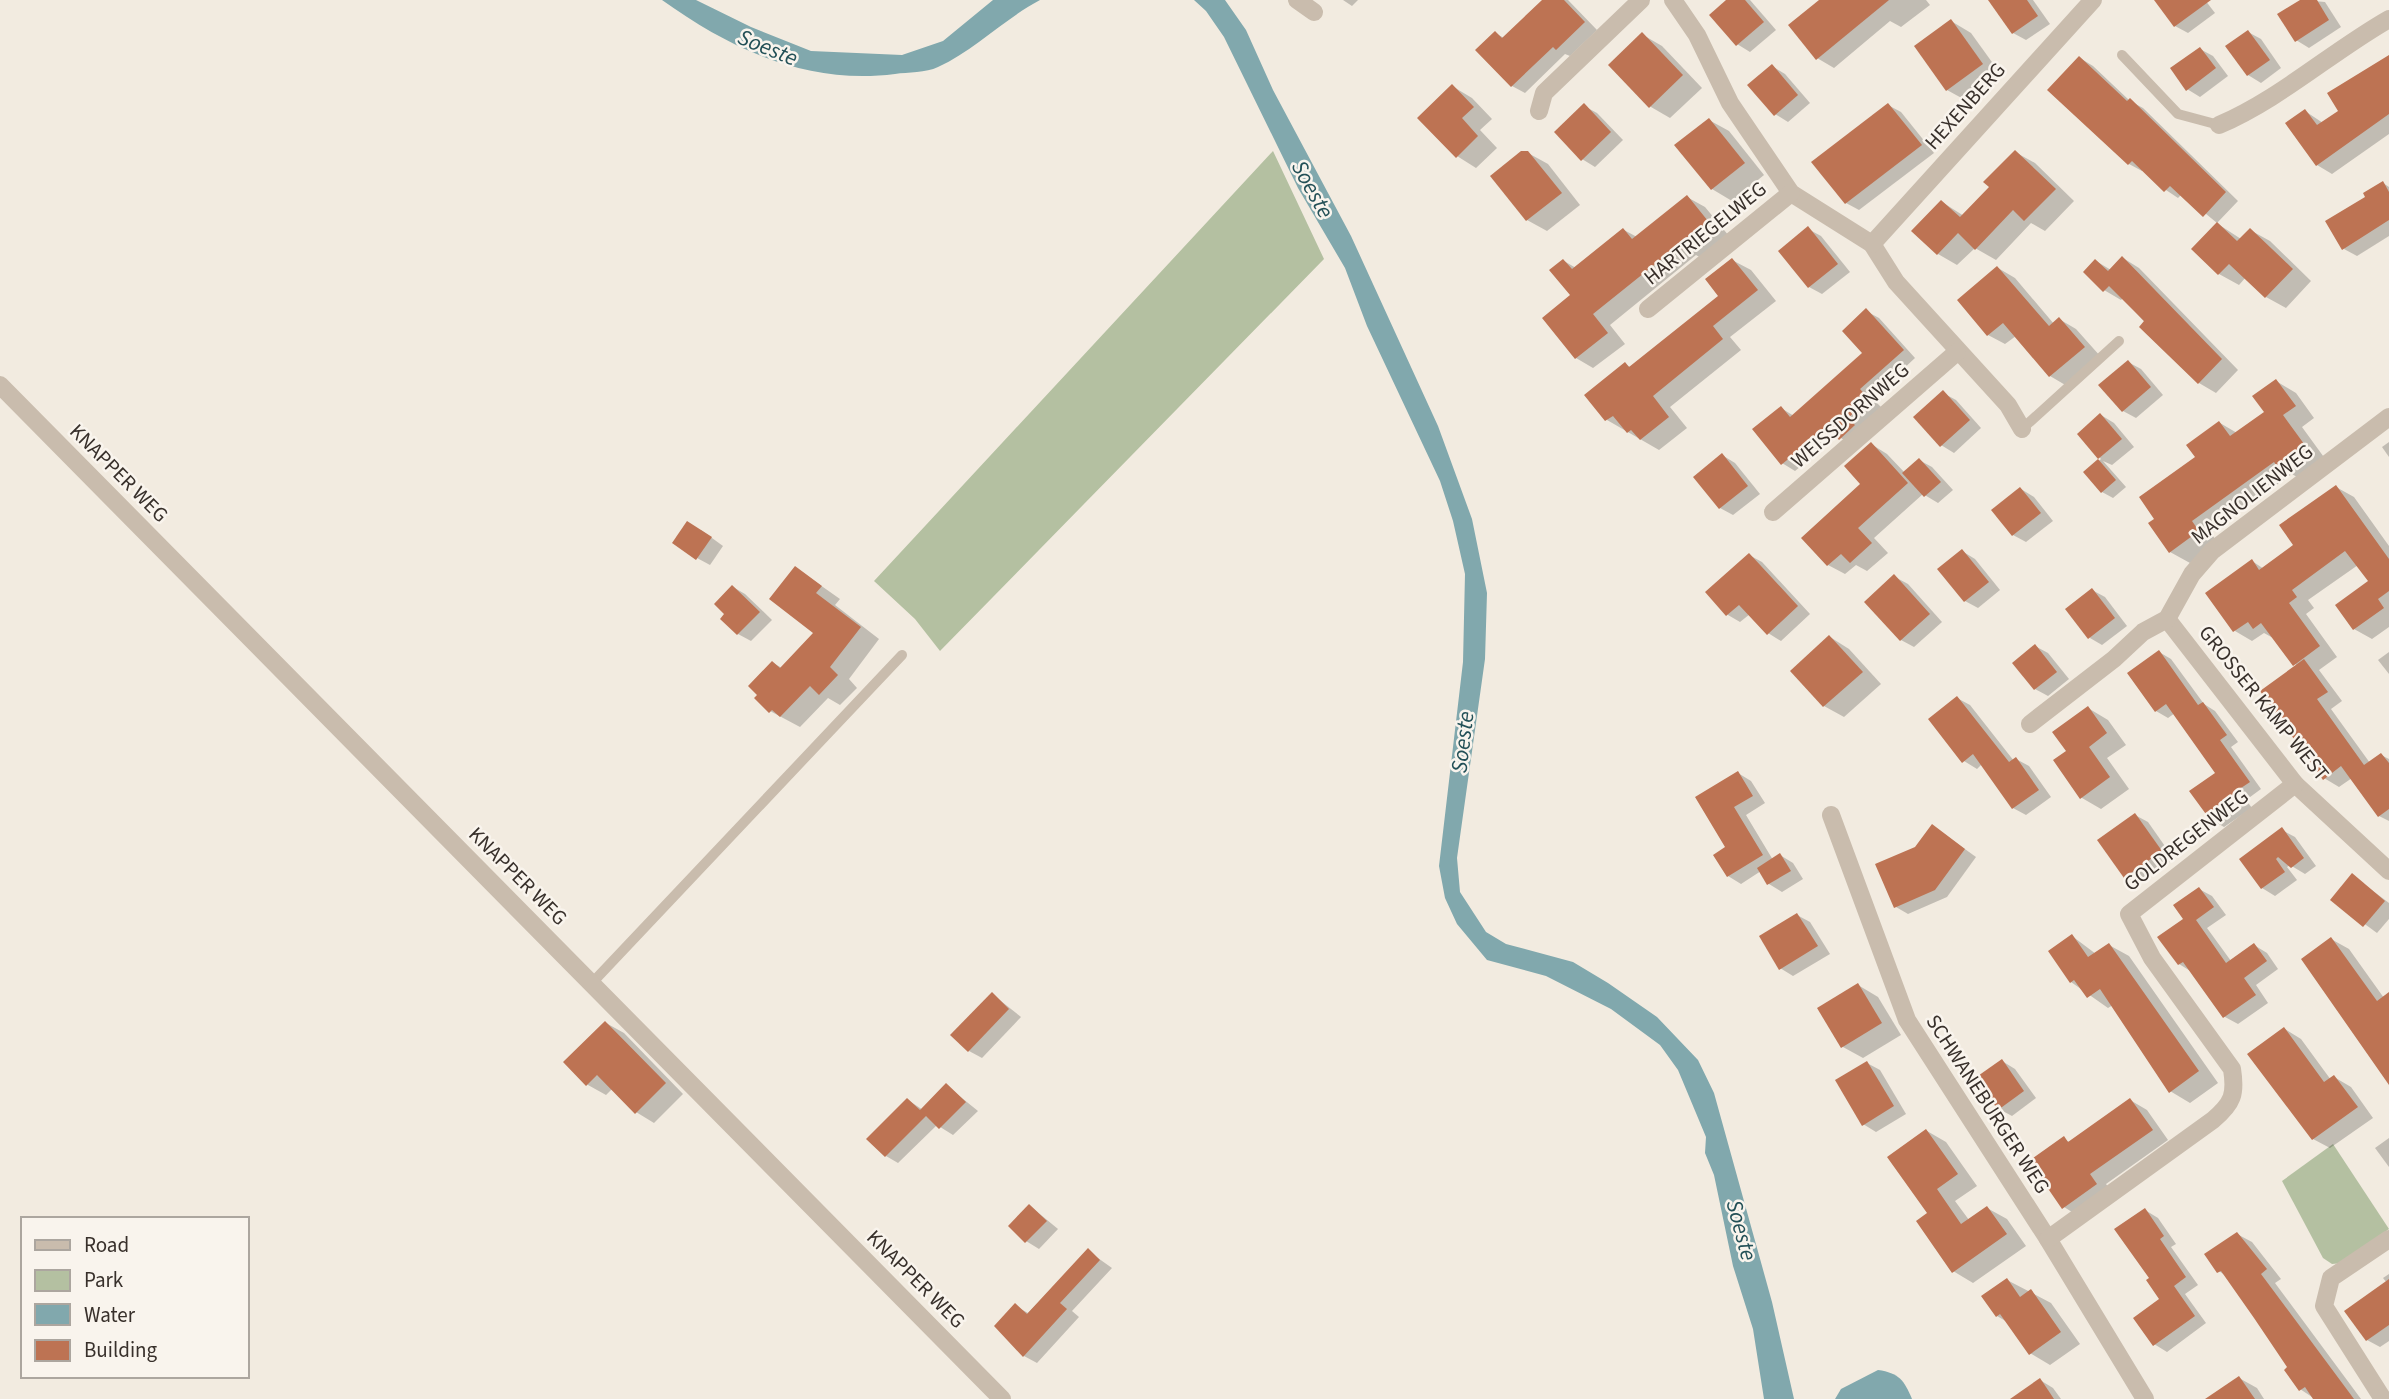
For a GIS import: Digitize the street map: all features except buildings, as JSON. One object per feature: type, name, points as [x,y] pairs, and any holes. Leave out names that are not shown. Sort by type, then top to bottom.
[{"type":"street","points":[[1297,0],[1314,12]]},
{"type":"street","points":[[1539,111],[1544,93],[1640,0]]},
{"type":"street","name":"HARTRIEGELWEG","points":[[1673,0],[1697,35],[1730,103],[1791,193],[1872,244]]},
{"type":"street","name":"HEXENBERG","points":[[1872,244],[2081,4]]},
{"type":"street","points":[[2219,125],[2250,112],[2348,43],[2389,19]]},
{"type":"street","name":"HARTRIEGELWEG","points":[[1648,310],[1791,193]]},
{"type":"street","points":[[1872,244],[1896,282],[2008,405],[2022,429]]},
{"type":"street","name":"WEISSDORNWEG","points":[[1773,512],[1957,352]]},
{"type":"street","name":"KNAPPER WEG","points":[[0,385],[1002,1399]]},
{"type":"street","name":"MAGNOLIENWEG","points":[[2030,724],[2115,659],[2143,632],[2167,619],[2177,597],[2212,551],[2389,417]]},
{"type":"street","name":"GROSSER KAMP WEST","points":[[2167,619],[2295,783],[2389,871]]},
{"type":"street","name":"GOLDREGENWEG","points":[[2048,1239],[2213,1120],[2224,1111],[2235,1091],[2232,1069],[2152,958],[2129,914],[2295,783]]},
{"type":"street","name":"SCHWANEBURGER WEG","points":[[1831,815],[1907,1020],[2048,1239],[2145,1399]]},
{"type":"street","points":[[2383,1399],[2325,1306],[2331,1278],[2389,1239]]},
{"type":"lane","points":[[2122,55],[2178,114],[2219,125]]},
{"type":"lane","points":[[2022,429],[2119,341]]},
{"type":"lane","points":[[592,983],[902,655]]},
{"type":"green space","points":[[1273,151],[1324,259],[940,651],[915,619],[874,581]]},
{"type":"green space","points":[[2333,1144],[2389,1229],[2343,1263],[2332,1264],[2323,1258],[2282,1181]]},
{"type":"water","name":"Soeste","points":[[662,0],[696,0],[751,27],[811,51],[902,55],[943,41],[993,0],[1040,0],[938,67],[923,71],[863,76],[801,69],[772,60],[716,34]]},
{"type":"water","name":"Soeste","points":[[1194,0],[1225,0],[1246,30],[1273,90],[1351,236],[1438,426],[1472,519],[1487,593],[1485,659],[1457,858],[1460,892],[1486,932],[1506,944],[1573,962],[1608,983],[1657,1017],[1698,1060],[1714,1093],[1772,1302],[1794,1399],[1764,1399],[1753,1329],[1733,1266],[1714,1175],[1705,1153],[1706,1137],[1678,1070],[1660,1045],[1611,1009],[1546,976],[1487,960],[1457,924],[1445,898],[1439,866],[1463,662],[1465,574],[1453,521],[1440,481],[1367,326],[1345,268],[1298,188],[1224,37],[1206,11]]},
{"type":"water","points":[[1878,1370],[1900,1378],[1912,1399],[1835,1399],[1841,1389]]}]
